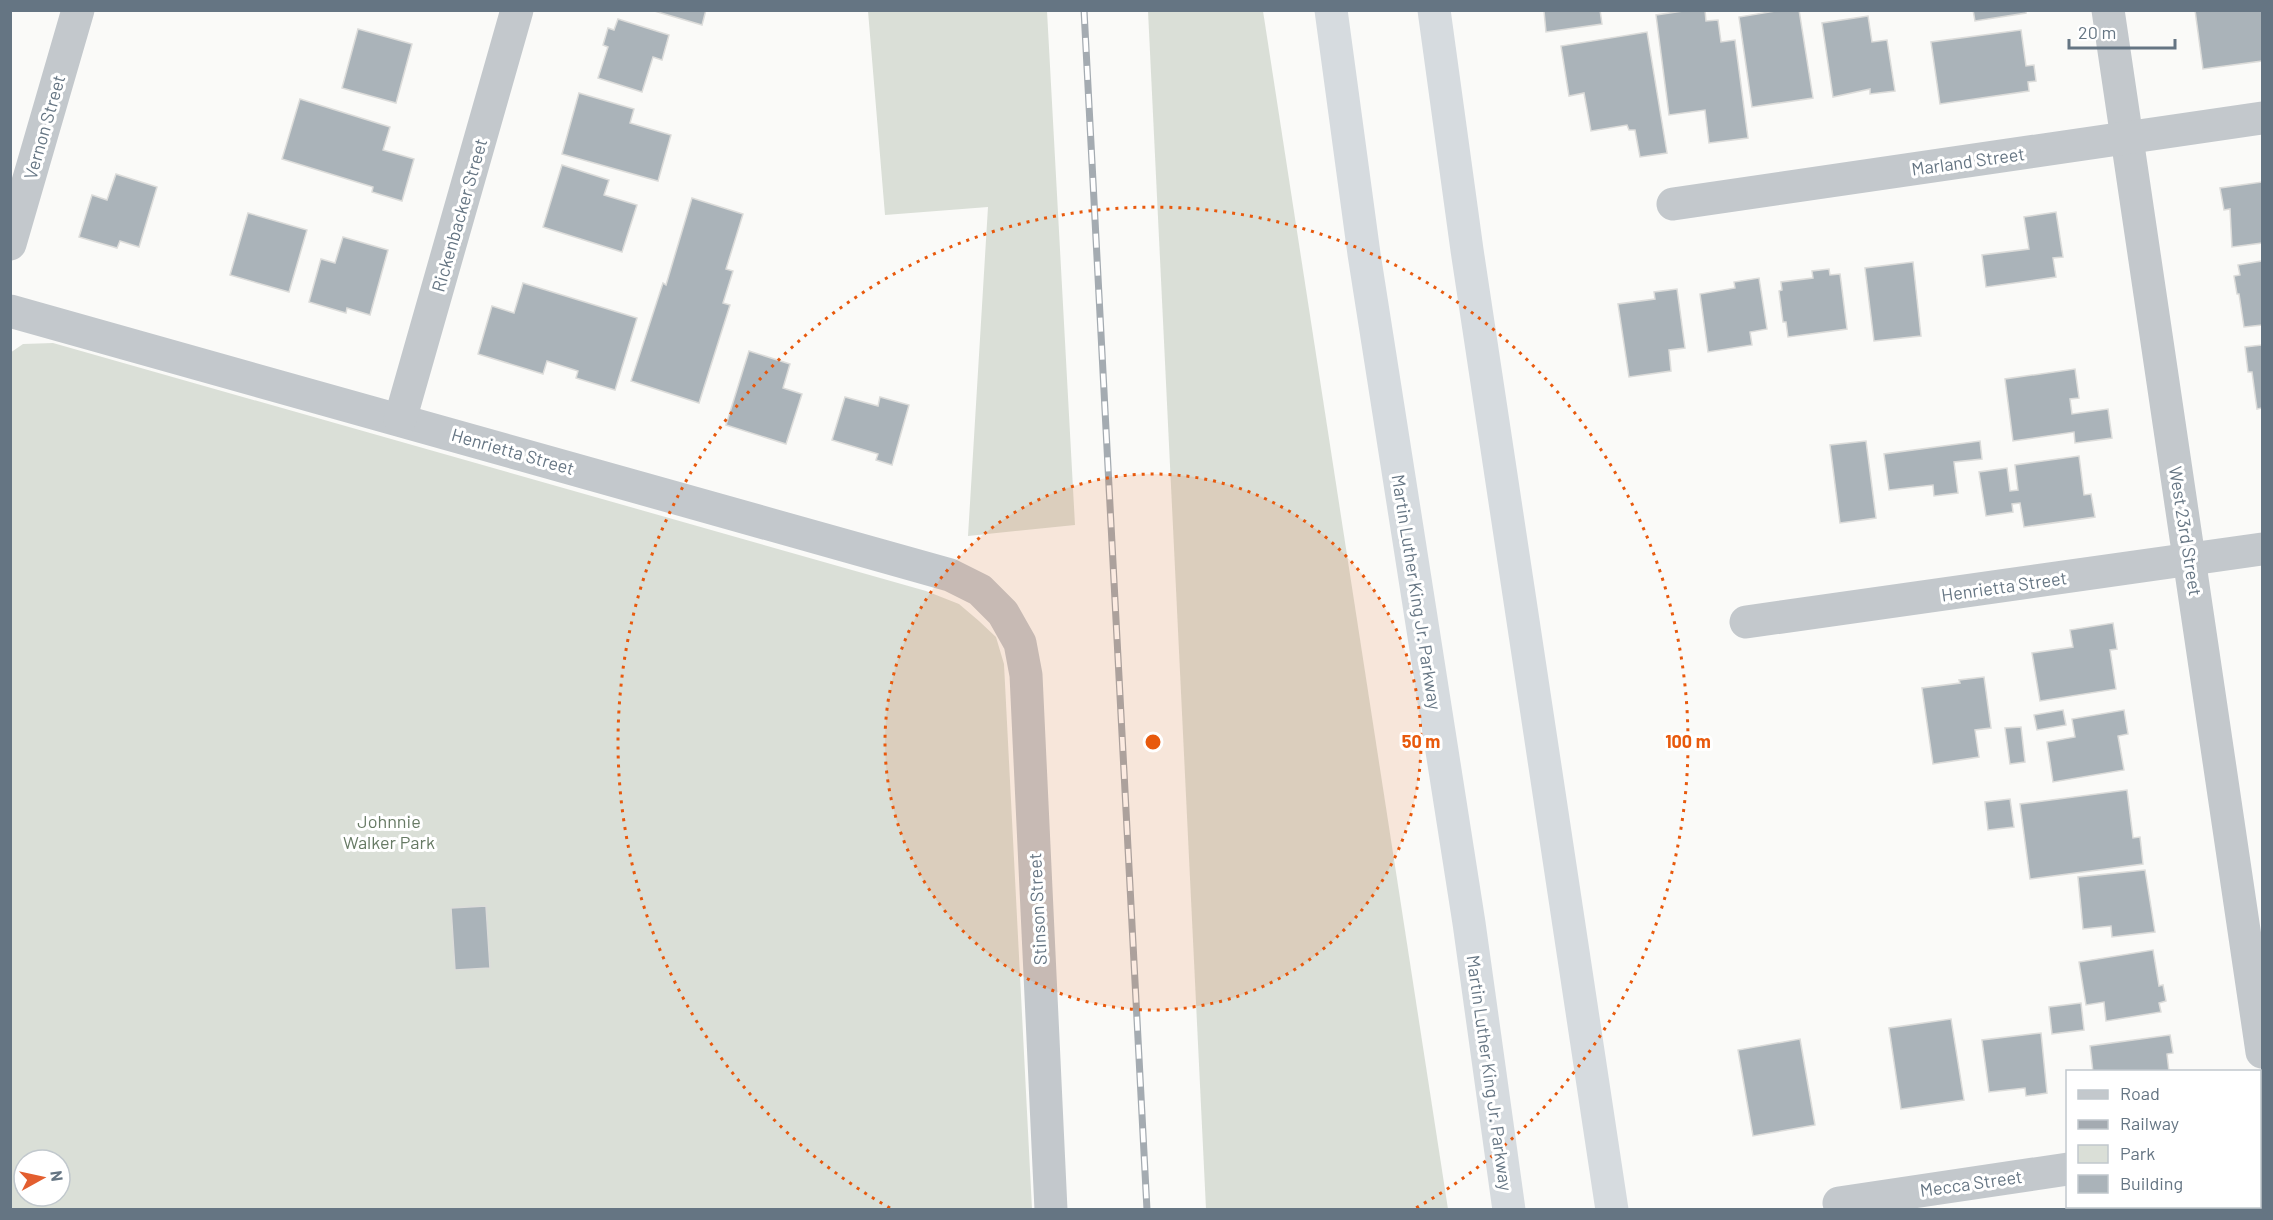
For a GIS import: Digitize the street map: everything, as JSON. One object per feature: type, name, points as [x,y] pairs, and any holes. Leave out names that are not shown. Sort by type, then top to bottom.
[{"type":"highway","name":"Martin Luther King Jr. Parkway","points":[[1331,10],[1364,254],[1469,923],[1509,1209]]},
{"type":"highway","points":[[1434,10],[1467,250],[1612,1209]]},
{"type":"street","name":"Vernon Street","points":[[10,244],[78,10]]},
{"type":"street","name":"Rickenbacker Street","points":[[400,420],[517,10]]},
{"type":"street","name":"West 23rd Street","points":[[2108,10],[2262,1052]]},
{"type":"street","name":"Marland Street","points":[[1672,204],[2262,118]]},
{"type":"street","name":"Henrietta Street","points":[[10,311],[950,574],[980,590],[1003,613]]},
{"type":"street","name":"Henrietta Street","points":[[1746,622],[2262,549]]},
{"type":"street","name":"Stinson Street","points":[[1003,613],[1020,643],[1026,675],[1051,1209]]},
{"type":"street","name":"Mecca Street","points":[[1839,1203],[2066,1169]]},
{"type":"green space","points":[[868,11],[1047,11],[1075,525],[968,536],[988,207],[885,215]]},
{"type":"green space","points":[[1148,11],[1263,11],[1448,1209],[1206,1209]]},
{"type":"green space","name":"Johnnie Walker Park","points":[[53,343],[926,591],[959,604],[996,637],[1004,664],[1032,1209],[11,1209],[10,353],[23,344]]},
{"type":"building","points":[[651,10],[706,10],[702,25]]},
{"type":"building","points":[[1600,10],[1602,24],[1546,32],[1544,11]]},
{"type":"building","points":[[1705,10],[1706,21],[1718,20],[1721,42],[1735,40],[1748,138],[1709,143],[1705,110],[1669,115],[1656,15]]},
{"type":"building","points":[[1781,10],[1799,10],[1813,98],[1752,107],[1739,17]]},
{"type":"building","points":[[1973,10],[2026,10],[2026,13],[1975,21]]},
{"type":"building","points":[[2195,10],[2262,10],[2262,61],[2203,69]]},
{"type":"building","points":[[1868,16],[1872,42],[1887,40],[1895,91],[1870,94],[1870,89],[1833,97],[1822,23]]},
{"type":"building","points":[[618,19],[669,35],[662,60],[653,57],[642,92],[598,78],[608,47],[603,45],[608,28],[614,30]]},
{"type":"building","points":[[358,29],[412,44],[396,103],[342,88]]},
{"type":"building","points":[[2021,30],[2026,66],[2034,65],[2036,81],[2028,82],[2029,91],[1940,104],[1931,42]]},
{"type":"building","points":[[1647,32],[1667,153],[1640,157],[1635,130],[1629,130],[1627,125],[1591,131],[1584,93],[1569,96],[1561,46]]},
{"type":"building","points":[[579,93],[634,109],[630,123],[671,135],[658,181],[562,154]]},
{"type":"building","points":[[300,99],[390,127],[383,150],[414,159],[402,201],[372,192],[373,187],[282,159]]},
{"type":"building","points":[[562,165],[609,180],[604,195],[637,205],[622,252],[543,227]]},
{"type":"building","points":[[116,174],[157,187],[139,247],[120,241],[117,248],[79,237],[92,195],[107,200]]},
{"type":"building","points":[[2262,182],[2262,243],[2232,247],[2230,209],[2224,210],[2220,188]]},
{"type":"building","points":[[692,198],[743,214],[726,269],[733,271],[723,303],[730,305],[699,403],[631,381],[663,283],[666,285]]},
{"type":"building","points":[[2056,212],[2063,257],[2053,258],[2056,277],[1986,287],[1982,255],[2029,249],[2024,217]]},
{"type":"building","points":[[248,213],[307,230],[289,292],[230,275]]},
{"type":"building","points":[[343,237],[388,250],[370,315],[347,308],[346,313],[309,302],[321,259],[335,263]]},
{"type":"building","points":[[2262,261],[2262,325],[2244,327],[2234,276],[2240,275],[2238,265]]},
{"type":"building","points":[[1913,262],[1921,336],[1874,341],[1865,268]]},
{"type":"building","points":[[1829,269],[1830,275],[1840,274],[1847,329],[1788,337],[1786,322],[1783,322],[1779,291],[1782,290],[1781,282],[1813,278],[1812,271]]},
{"type":"building","points":[[1759,278],[1767,329],[1750,332],[1752,345],[1708,352],[1700,294],[1735,288],[1734,282]]},
{"type":"building","points":[[523,283],[637,318],[615,390],[576,378],[578,371],[547,361],[543,374],[478,354],[492,306],[514,313]]},
{"type":"building","points":[[1677,289],[1685,348],[1669,350],[1671,371],[1629,377],[1618,304],[1655,299],[1654,292]]},
{"type":"building","points":[[2262,345],[2262,408],[2257,409],[2252,372],[2248,372],[2245,347]]},
{"type":"building","points":[[749,351],[790,364],[783,388],[802,394],[786,444],[726,425]]},
{"type":"building","points":[[2075,369],[2079,398],[2070,399],[2072,414],[2108,409],[2112,438],[2075,443],[2074,432],[2013,441],[2005,379]]},
{"type":"building","points":[[845,397],[878,406],[880,397],[909,405],[892,465],[876,460],[878,454],[832,440]]},
{"type":"building","points":[[1866,441],[1876,518],[1840,523],[1830,445]]},
{"type":"building","points":[[1980,441],[1982,459],[1954,462],[1958,493],[1934,496],[1933,485],[1889,490],[1884,454]]},
{"type":"building","points":[[2079,456],[2084,495],[2091,494],[2095,517],[2024,527],[2020,503],[2012,504],[2013,512],[1986,516],[1979,472],[2007,468],[2010,491],[2018,490],[2015,465]]},
{"type":"building","points":[[2113,623],[2117,649],[2110,650],[2116,689],[2040,701],[2032,653],[2073,647],[2070,630]]},
{"type":"building","points":[[1984,677],[1991,728],[1975,730],[1979,757],[1933,764],[1922,688]]},
{"type":"building","points":[[2063,710],[2066,725],[2037,730],[2034,715]]},
{"type":"building","points":[[2124,710],[2128,734],[2118,736],[2124,770],[2053,782],[2047,742],[2075,737],[2072,719]]},
{"type":"building","points":[[2021,727],[2025,762],[2010,764],[2005,728]]},
{"type":"building","points":[[2127,790],[2133,838],[2140,837],[2143,864],[2030,879],[2020,804]]},
{"type":"building","points":[[2010,799],[2014,827],[1988,830],[1985,802]]},
{"type":"building","points":[[2145,870],[2155,932],[2112,937],[2111,926],[2083,929],[2078,877]]},
{"type":"building","points":[[486,906],[490,968],[455,970],[451,908]]},
{"type":"building","points":[[2153,950],[2159,986],[2163,985],[2166,1001],[2159,1003],[2161,1012],[2106,1021],[2104,1002],[2086,1005],[2079,962]]},
{"type":"building","points":[[2081,1003],[2084,1030],[2052,1034],[2049,1007]]},
{"type":"building","points":[[1951,1019],[1964,1100],[1901,1109],[1889,1028]]},
{"type":"building","points":[[2041,1033],[2047,1093],[2026,1096],[2025,1088],[1989,1092],[1982,1040]]},
{"type":"building","points":[[2170,1035],[2173,1053],[2167,1054],[2169,1070],[2093,1070],[2090,1046]]},
{"type":"building","points":[[1800,1039],[1815,1125],[1753,1136],[1738,1050]]},
{"type":"railway","points":[[1084,10],[1147,1210]]}]
